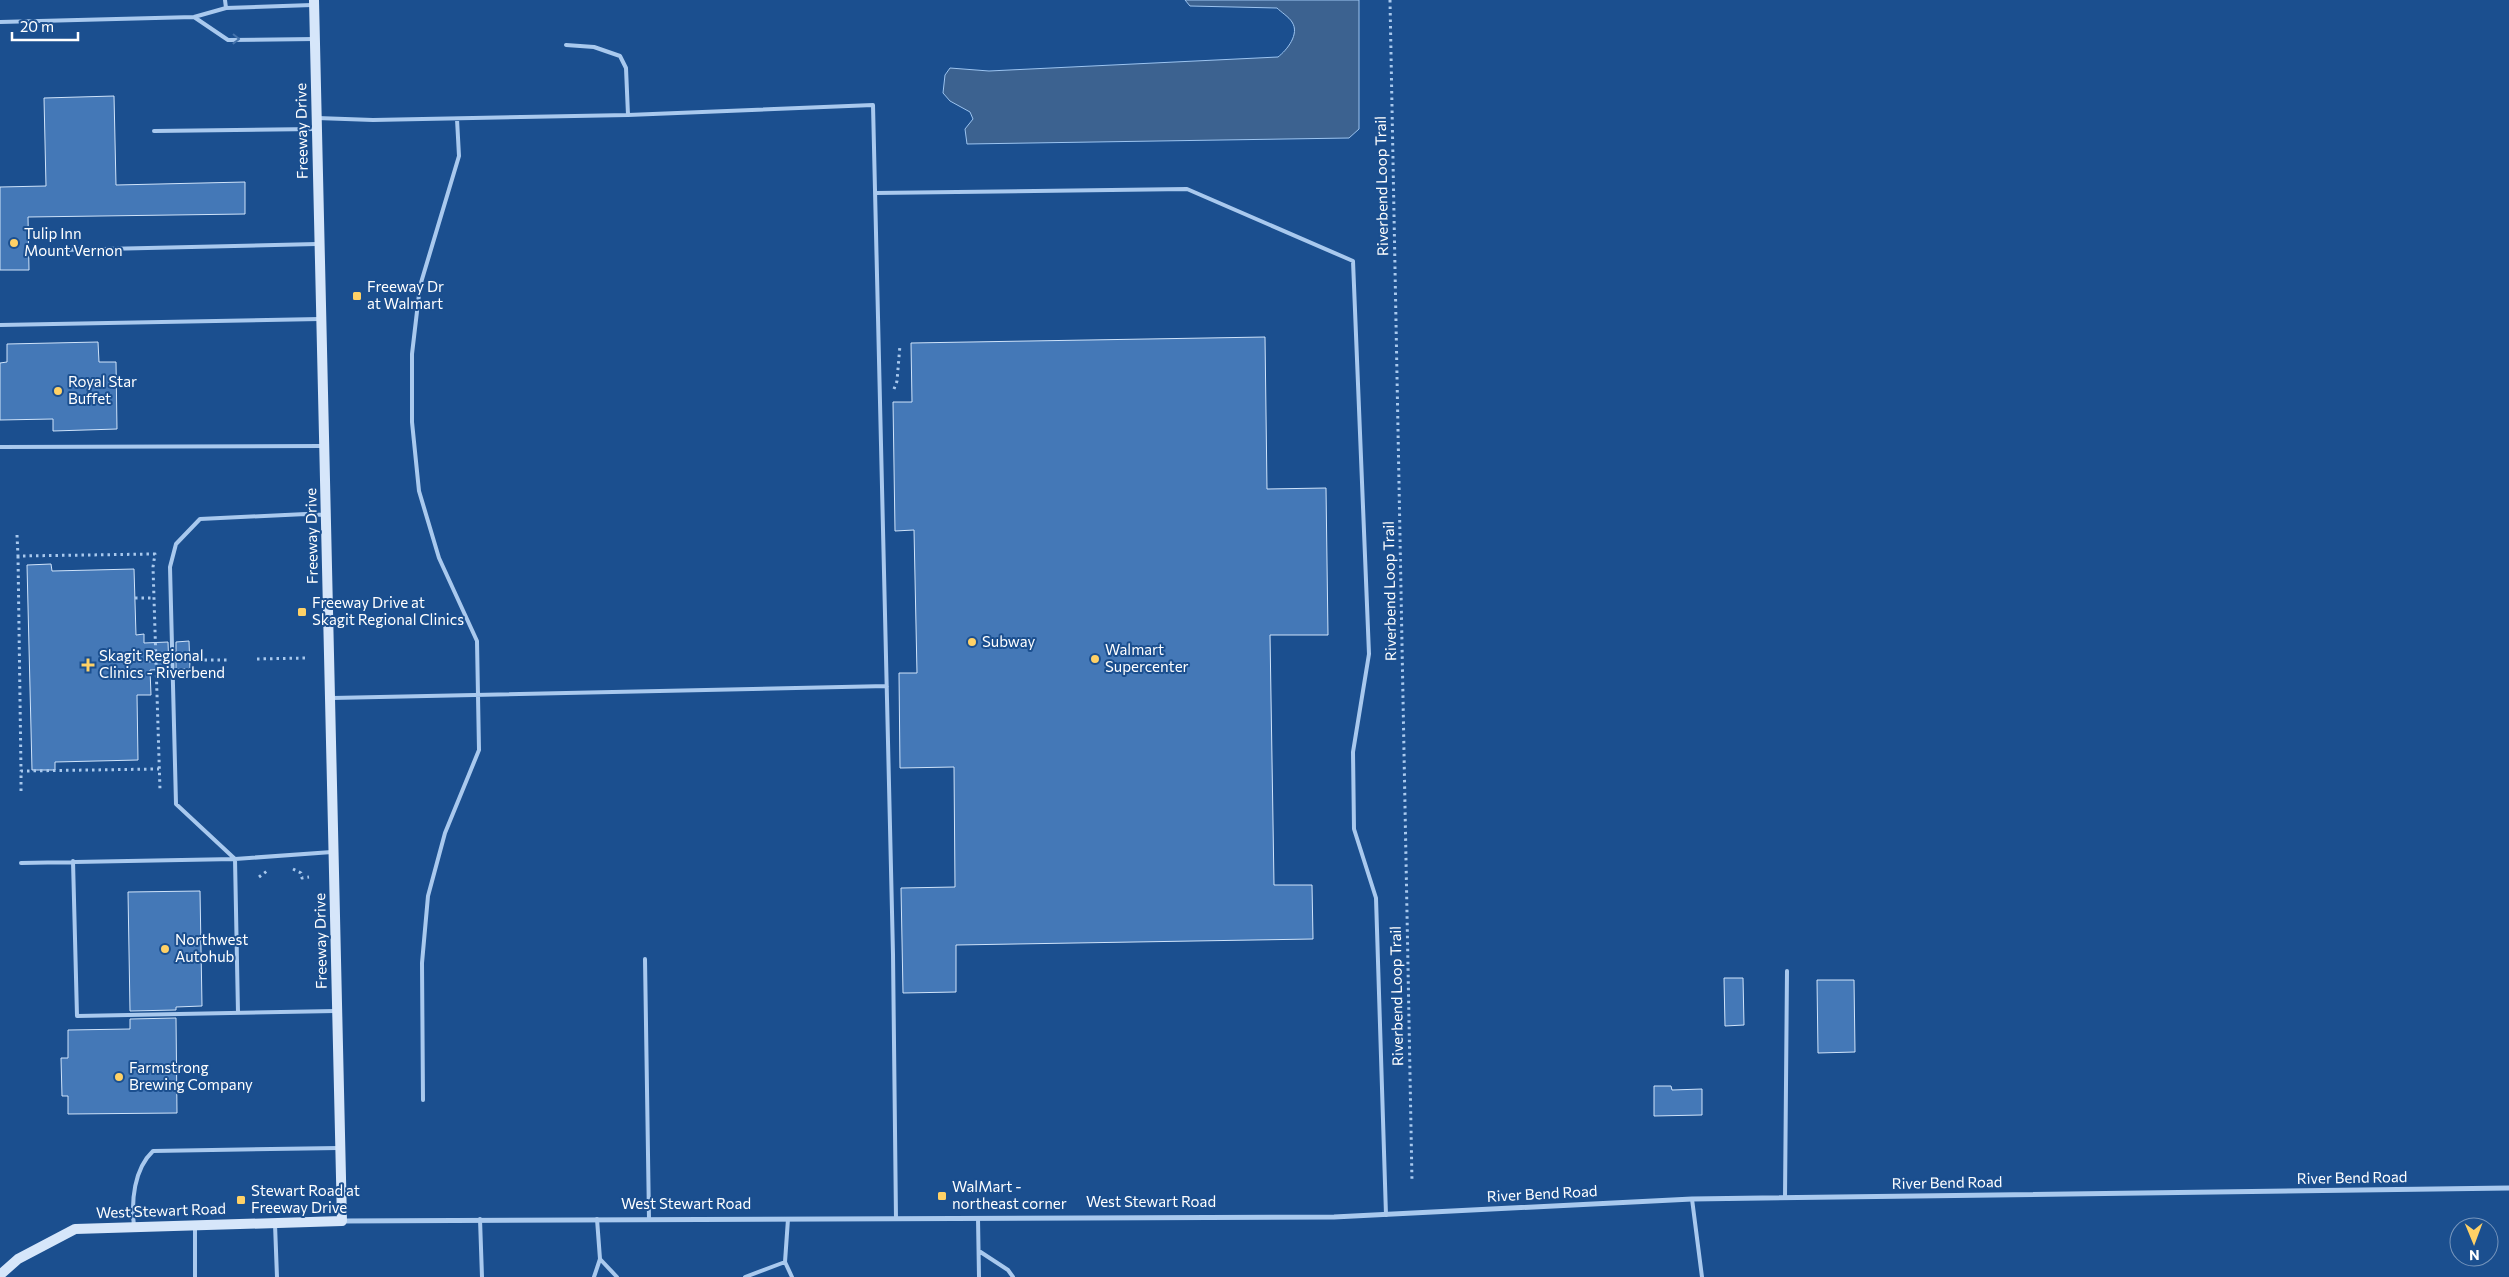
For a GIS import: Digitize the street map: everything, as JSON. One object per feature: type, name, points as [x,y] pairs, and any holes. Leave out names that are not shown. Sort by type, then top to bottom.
[{"type":"street","name":"Freeway Drive","points":[[315,3],[342,1221]]},
{"type":"street","name":"River Bend Road","points":[[1386,1214],[1692,1199],[2509,1188]]},
{"type":"street","name":"West Stewart Road","points":[[0,1275],[18,1259],[75,1228],[275,1222],[480,1219],[1334,1217],[1386,1214]]},
{"type":"lane","points":[[225,0],[226,8]]},
{"type":"lane","points":[[0,22],[194,17],[226,8],[315,3]]},
{"type":"lane","points":[[194,17],[228,40],[315,39]]},
{"type":"lane","points":[[566,45],[594,47],[620,56],[626,68],[628,115]]},
{"type":"lane","points":[[317,118],[373,120],[457,119],[628,115],[873,105],[887,686],[896,1219]]},
{"type":"lane","points":[[423,1100],[422,963],[428,896],[445,833],[479,750],[477,640],[436,548],[419,491],[412,422],[412,354],[420,286],[459,156],[457,119]]},
{"type":"lane","points":[[154,131],[317,129]]},
{"type":"lane","points":[[875,193],[1187,189],[1353,261],[1370,654],[1353,752],[1354,829],[1376,898],[1386,1214]]},
{"type":"lane","points":[[61,250],[320,244]]},
{"type":"lane","points":[[0,325],[322,319]]},
{"type":"lane","points":[[0,447],[324,446]]},
{"type":"lane","points":[[238,1013],[235,859],[176,804],[170,567],[176,544],[200,519],[306,514],[326,516]]},
{"type":"lane","points":[[330,698],[887,686]]},
{"type":"lane","points":[[20,863],[235,859],[334,852]]},
{"type":"lane","points":[[73,861],[77,1016],[337,1010]]},
{"type":"lane","points":[[645,959],[649,1219]]},
{"type":"lane","points":[[1785,1198],[1786,971]]},
{"type":"lane","points":[[134,1226],[132,1207],[142,1162],[153,1151],[341,1148]]},
{"type":"lane","points":[[1692,1199],[1702,1277]]},
{"type":"lane","points":[[978,1218],[979,1277]]},
{"type":"lane","points":[[480,1219],[482,1277]]},
{"type":"lane","points":[[594,1277],[600,1259],[597,1219]]},
{"type":"lane","points":[[788,1219],[785,1262],[792,1277]]},
{"type":"lane","points":[[275,1222],[276,1277]]},
{"type":"lane","points":[[195,1224],[195,1277]]},
{"type":"lane","points":[[978,1251],[1008,1270],[1013,1277]]},
{"type":"lane","points":[[600,1259],[617,1277]]},
{"type":"lane","points":[[745,1277],[785,1262]]},
{"type":"path","name":"Riverbend Loop Trail","points":[[1390,0],[1412,1182]]},
{"type":"path","points":[[17,535],[22,791]]},
{"type":"path","points":[[18,556],[156,554],[153,567],[160,790]]},
{"type":"path","points":[[135,598],[154,598]]},
{"type":"path","points":[[257,659],[308,658]]},
{"type":"path","points":[[186,660],[229,660]]},
{"type":"path","points":[[148,661],[157,661]]},
{"type":"path","points":[[21,771],[159,769]]},
{"type":"path","points":[[288,869],[296,869],[301,873],[302,878],[309,877]]},
{"type":"path","points":[[259,878],[266,871],[272,870]]},
{"type":"water","points":[[1185,0],[1359,0],[1359,129],[1349,138],[967,144],[965,129],[973,119],[970,112],[950,101],[943,93],[945,75],[950,68],[989,71],[1278,57],[1293,37],[1294,27],[1292,22],[1277,8],[1190,6]]},
{"type":"building","points":[[114,96],[116,185],[245,182],[245,214],[28,217],[29,270],[0,270],[0,187],[46,186],[44,98]]},
{"type":"building","name":"Walmart Supercenter","points":[[1265,337],[1267,489],[1326,488],[1328,635],[1270,635],[1274,885],[1312,885],[1313,939],[956,945],[956,992],[903,993],[901,888],[955,887],[954,767],[900,768],[899,673],[917,673],[914,530],[895,531],[893,402],[912,402],[911,343]]},
{"type":"building","name":"Royal Star Buffet","points":[[98,342],[99,362],[116,362],[117,429],[53,431],[53,419],[0,420],[0,363],[7,362],[7,344]]},
{"type":"building","name":"Skagit Regional Clinics - Riverbend","points":[[51,564],[52,571],[134,569],[136,635],[144,634],[144,643],[168,642],[169,669],[150,670],[151,695],[137,695],[138,760],[55,762],[55,770],[32,770],[27,565]]},
{"type":"building","points":[[189,641],[190,669],[176,669],[176,642]]},
{"type":"building","name":"Northwest Autohub","points":[[200,891],[202,1006],[176,1007],[176,1010],[130,1011],[128,892]]},
{"type":"building","points":[[1724,978],[1743,978],[1744,1025],[1725,1026]]},
{"type":"building","points":[[1817,980],[1854,980],[1855,1052],[1818,1053]]},
{"type":"building","name":"Farmstrong Brewing Company","points":[[176,1018],[177,1113],[68,1114],[68,1096],[62,1096],[61,1058],[68,1058],[68,1030],[130,1029],[130,1019]]},
{"type":"building","points":[[1654,1086],[1671,1086],[1672,1090],[1702,1089],[1702,1115],[1654,1116]]},
{"type":"place","name":"Tulip Inn Mount Vernon","points":[[14,243]]},
{"type":"place","name":"Freeway Dr at Walmart","points":[[357,296]]},
{"type":"place","name":"Royal Star Buffet","points":[[58,391]]},
{"type":"place","name":"Freeway Drive at Skagit Regional Clinics","points":[[302,612]]},
{"type":"place","name":"Subway","points":[[972,642]]},
{"type":"place","name":"Walmart Supercenter","points":[[1095,659]]},
{"type":"place","name":"Skagit Regional Clinics - Riverbend","points":[[88,665]]},
{"type":"place","name":"Northwest Autohub","points":[[165,949]]},
{"type":"place","name":"Farmstrong Brewing Company","points":[[119,1077]]},
{"type":"place","name":"WalMart - northeast corner","points":[[942,1196]]},
{"type":"place","name":"Stewart Road at Freeway Drive","points":[[241,1200]]}]
